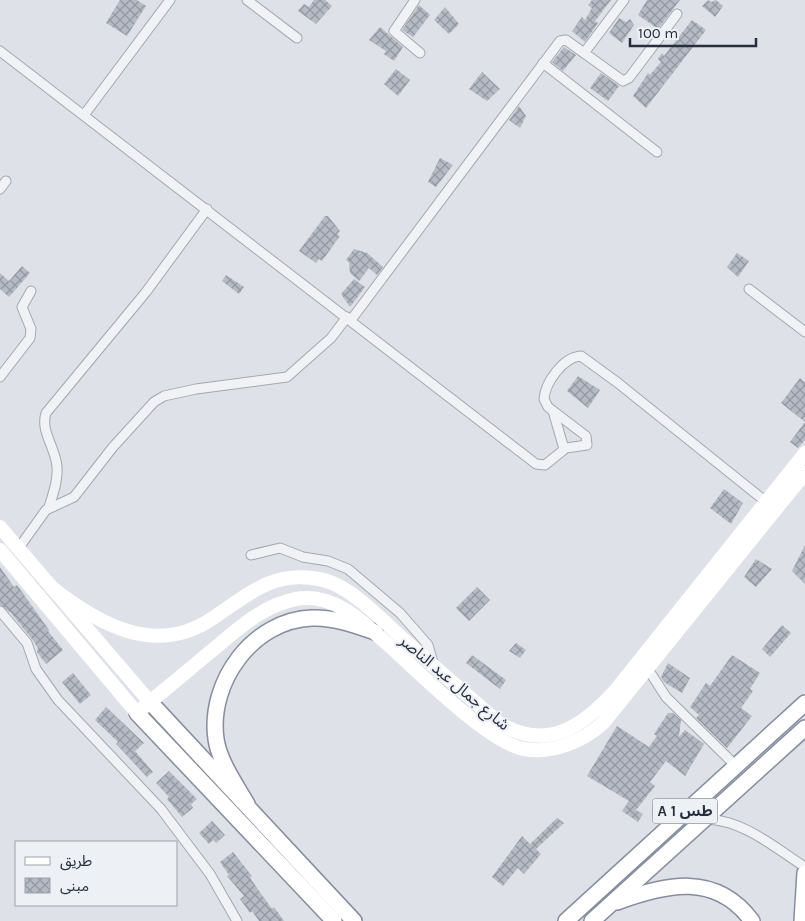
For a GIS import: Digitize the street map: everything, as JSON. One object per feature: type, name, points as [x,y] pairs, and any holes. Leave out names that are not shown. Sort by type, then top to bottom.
[{"type":"highway","points":[[247,804],[221,754],[216,739],[220,693],[232,668],[242,653],[268,631],[297,620],[328,619],[375,632]]},
{"type":"highway","points":[[150,702],[354,921]]},
{"type":"highway","name":"A 1 طس","points":[[566,921],[805,703]]},
{"type":"highway","points":[[137,713],[330,919]]},
{"type":"highway","points":[[592,921],[805,728]]},
{"type":"highway","points":[[802,921],[805,873]]},
{"type":"highway","points":[[609,906],[664,887],[703,888],[727,897],[752,921]]},
{"type":"highway","points":[[554,921],[588,901]]},
{"type":"highway","points":[[337,903],[368,921]]},
{"type":"main road","name":"شارع جمال عبد الناصر","points":[[137,713],[252,618],[279,604],[310,598],[320,599],[346,610],[375,632],[467,715],[509,744],[522,749],[539,751],[580,740],[594,731],[766,500],[805,453]]},
{"type":"main road","name":"شارع جمال عبد الناصر","points":[[50,587],[92,617],[130,633],[157,635],[197,628],[266,583],[294,577],[320,579],[343,588],[499,722],[512,730],[528,736],[543,736],[578,725],[645,664],[805,473]]},
{"type":"main road","points":[[0,527],[150,702]]},
{"type":"main road","points":[[0,550],[137,713]]},
{"type":"street","points":[[84,115],[170,0]]},
{"type":"street","points":[[247,0],[297,38]]},
{"type":"street","points":[[416,0],[394,31],[420,53]]},
{"type":"street","points":[[584,53],[624,0]]},
{"type":"street","points":[[49,507],[74,497],[114,447],[154,402],[164,396],[196,389],[287,377],[331,338],[349,318],[562,40],[584,53],[619,80],[626,80],[677,14]]},
{"type":"street","points":[[0,51],[349,318],[536,464],[544,465],[569,447],[585,447],[587,445],[587,439],[552,411],[546,405],[544,399],[548,384],[570,359],[584,357],[766,500]]},
{"type":"street","points":[[543,63],[658,152]]},
{"type":"street","points":[[18,549],[49,507],[57,478],[58,468],[44,425],[46,413],[146,292],[207,209]]},
{"type":"street","points":[[749,290],[805,332]]},
{"type":"street","points":[[0,377],[30,338],[31,329],[22,309],[23,302],[31,291]]},
{"type":"street","points":[[552,411],[564,450]]},
{"type":"street","points":[[251,555],[280,548],[303,557],[328,561],[348,570],[400,613],[428,645],[434,666]]},
{"type":"street","points":[[0,611],[27,643],[36,669],[58,700],[161,809],[210,874],[237,921]]},
{"type":"street","points":[[645,664],[666,697],[736,766]]},
{"type":"street","points":[[706,819],[722,820],[738,825],[805,867]]},
{"type":"building","points":[[120,0],[137,0],[146,6],[127,36],[106,23]]},
{"type":"building","points":[[314,0],[325,0],[332,6],[316,24],[298,11],[304,4],[309,7]]},
{"type":"building","points":[[592,0],[611,0],[595,21],[598,23],[585,42],[572,31],[582,17],[585,20],[592,8],[588,5]]},
{"type":"building","points":[[647,0],[680,0],[658,29],[638,15]]},
{"type":"building","points":[[708,0],[711,2],[716,0],[723,6],[715,17],[702,6]]},
{"type":"building","points":[[419,5],[430,15],[413,37],[402,30]]},
{"type":"building","points":[[445,7],[459,24],[449,34],[434,20]]},
{"type":"building","points":[[619,18],[626,22],[630,19],[634,25],[622,43],[609,33]]},
{"type":"building","points":[[692,20],[706,30],[646,108],[633,96],[648,73],[650,75],[661,62],[658,59],[662,53],[664,56]]},
{"type":"building","points":[[380,27],[403,47],[394,61],[384,54],[386,51],[369,40]]},
{"type":"building","points":[[564,47],[576,55],[563,71],[552,62]]},
{"type":"building","points":[[396,69],[410,80],[398,96],[384,84]]},
{"type":"building","points":[[482,72],[500,89],[487,101],[469,89]]},
{"type":"building","points":[[601,73],[619,86],[608,101],[590,88]]},
{"type":"building","points":[[519,106],[526,116],[520,128],[509,120]]},
{"type":"building","points":[[440,158],[453,165],[436,187],[428,182]]},
{"type":"building","points":[[325,216],[328,216],[340,231],[337,234],[340,236],[322,261],[319,259],[316,263],[299,251]]},
{"type":"building","points":[[354,249],[367,253],[383,267],[377,275],[369,268],[359,281],[350,273],[349,262],[346,260]]},
{"type":"building","points":[[737,253],[749,261],[738,277],[727,267]]},
{"type":"building","points":[[22,266],[30,273],[9,297],[0,289],[0,273],[9,281]]},
{"type":"building","points":[[226,275],[244,287],[239,294],[222,281]]},
{"type":"building","points":[[354,279],[365,287],[350,307],[341,294]]},
{"type":"building","points":[[578,376],[600,390],[588,408],[567,391]]},
{"type":"building","points":[[800,378],[805,382],[805,422],[781,403]]},
{"type":"building","points":[[805,422],[805,440],[798,448],[790,442]]},
{"type":"building","points":[[724,489],[743,503],[731,524],[710,508]]},
{"type":"building","points":[[805,545],[805,584],[792,571]]},
{"type":"building","points":[[756,559],[772,569],[756,587],[744,577]]},
{"type":"building","points":[[0,567],[14,587],[17,585],[63,650],[46,664],[37,652],[38,648],[32,639],[11,613],[0,605]]},
{"type":"building","points":[[477,587],[490,600],[469,621],[456,608]]},
{"type":"building","points":[[782,625],[791,633],[770,657],[762,649]]},
{"type":"building","points":[[516,643],[526,650],[520,658],[509,651]]},
{"type":"building","points":[[472,655],[506,680],[500,689],[466,663]]},
{"type":"building","points":[[732,655],[760,673],[750,689],[753,691],[741,708],[752,716],[727,748],[696,718],[699,715],[690,707],[706,683],[710,686]]},
{"type":"building","points":[[668,663],[690,678],[682,693],[664,682],[661,677]]},
{"type":"building","points":[[73,673],[91,695],[80,704],[62,682]]},
{"type":"building","points":[[106,707],[144,743],[135,751],[153,772],[147,777],[116,744],[118,742],[95,720]]},
{"type":"building","points":[[668,713],[673,713],[681,720],[679,737],[685,730],[704,744],[685,776],[666,761],[650,782],[655,786],[636,810],[643,814],[638,822],[622,811],[629,801],[587,776],[617,726],[649,747],[657,736],[654,734]]},
{"type":"building","points":[[169,771],[197,799],[191,804],[193,808],[182,817],[167,799],[169,797],[156,783]]},
{"type":"building","points":[[557,818],[564,823],[536,849],[541,854],[524,874],[518,868],[503,886],[492,877],[522,836],[530,844]]},
{"type":"building","points":[[212,821],[225,835],[216,843],[213,840],[209,844],[199,833]]},
{"type":"building","points":[[233,852],[252,876],[250,878],[272,909],[274,907],[284,921],[259,921],[252,911],[250,913],[240,899],[244,896],[227,876],[229,875],[220,862]]}]
